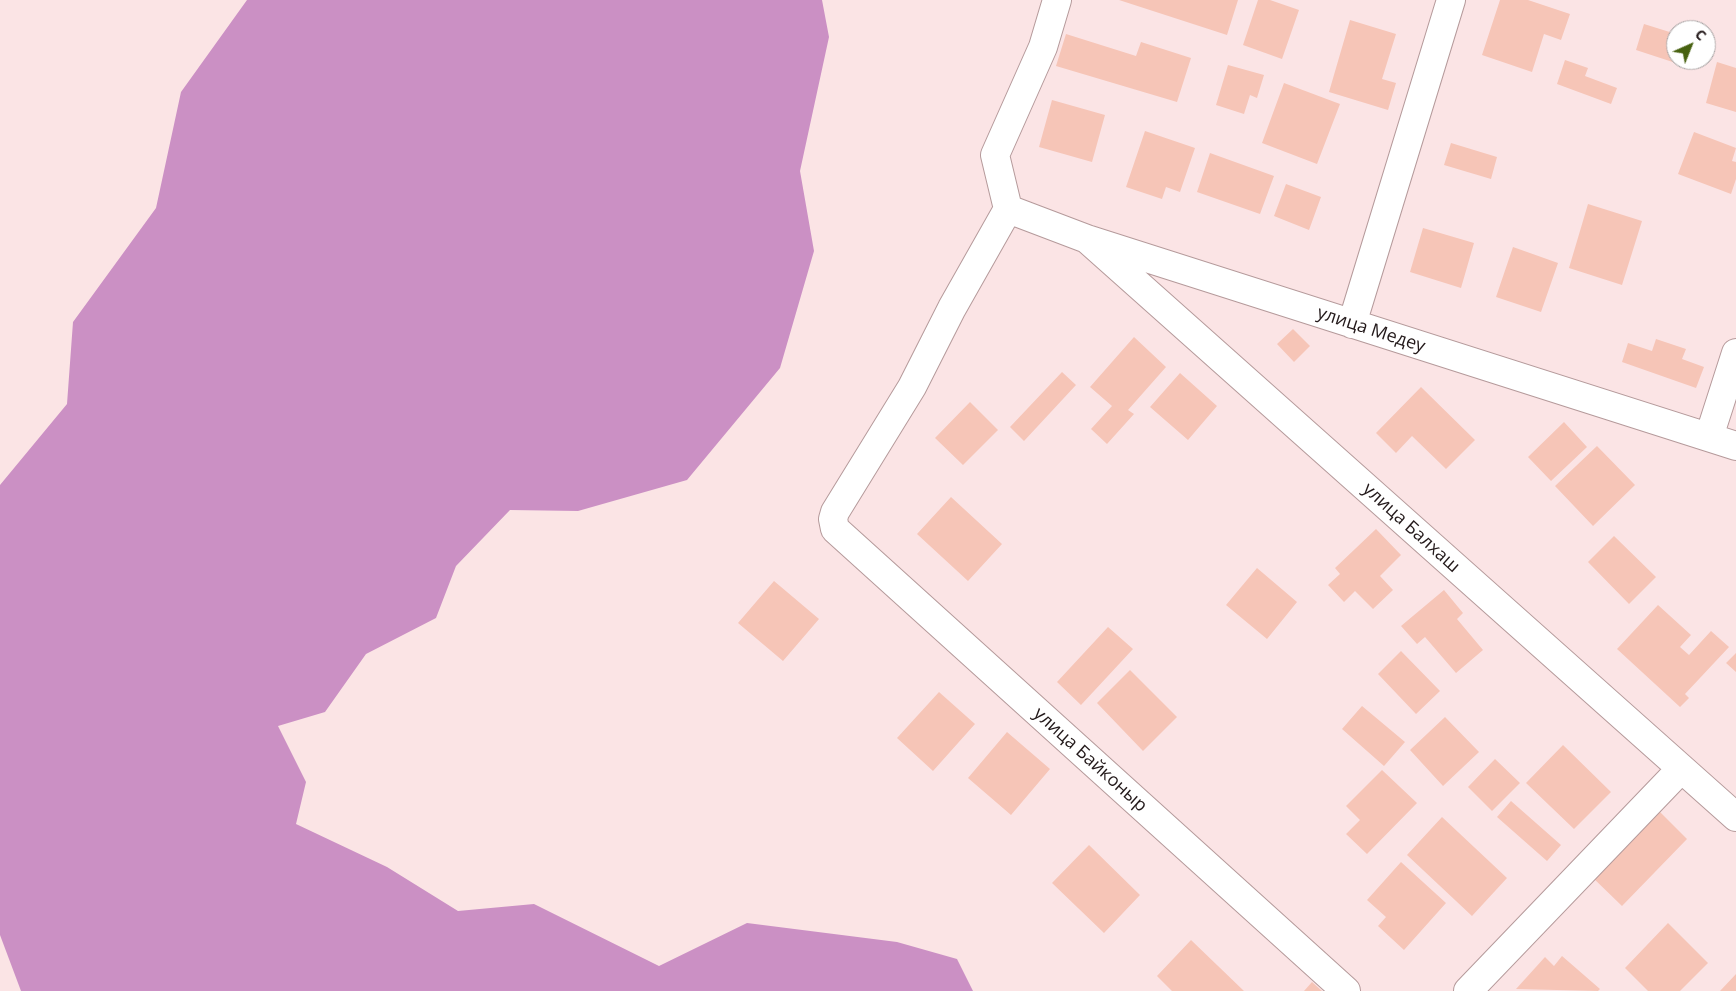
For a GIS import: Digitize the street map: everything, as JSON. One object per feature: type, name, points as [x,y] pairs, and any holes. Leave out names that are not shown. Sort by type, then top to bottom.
[{"type":"street","points":[[1008,209],[995,155],[1043,47],[1057,0]]},
{"type":"street","points":[[1352,324],[1451,0]]},
{"type":"street","name":"улица Медеу","points":[[1008,209],[1087,239],[1736,446]]},
{"type":"street","name":"улица Байконыр","points":[[1008,209],[952,308],[912,387],[835,512],[833,519],[835,529],[1346,991]]},
{"type":"street","name":"улица Балхаш","points":[[1087,239],[1736,817]]},
{"type":"street","points":[[1709,437],[1736,352]]},
{"type":"street","points":[[1468,991],[1681,768]]},
{"type":"shaded area","points":[[247,0],[822,0],[829,37],[800,171],[814,251],[780,368],[687,480],[578,511],[510,510],[456,566],[436,618],[366,654],[325,712],[278,726],[306,782],[296,824],[387,867],[458,911],[534,904],[659,966],[747,923],[897,942],[957,959],[973,991],[21,991],[0,935],[0,485],[67,404],[73,322],[156,208],[181,92]]},
{"type":"building","points":[[1119,0],[1238,0],[1227,35]]},
{"type":"building","points":[[1258,0],[1270,0],[1299,10],[1282,59],[1243,45]]},
{"type":"building","points":[[1500,0],[1528,0],[1570,14],[1561,40],[1544,34],[1532,72],[1482,55]]},
{"type":"building","points":[[1350,20],[1396,34],[1382,79],[1396,83],[1388,110],[1329,92]]},
{"type":"building","points":[[1644,24],[1666,31],[1666,60],[1636,50]]},
{"type":"building","points":[[1066,34],[1136,56],[1141,42],[1191,58],[1177,102],[1056,66]]},
{"type":"building","points":[[1565,60],[1588,68],[1585,76],[1617,88],[1611,104],[1557,84]]},
{"type":"building","points":[[1717,62],[1736,68],[1736,112],[1706,103]]},
{"type":"building","points":[[1228,65],[1264,75],[1257,98],[1250,95],[1244,114],[1216,105]]},
{"type":"building","points":[[1284,83],[1340,104],[1317,164],[1262,143]]},
{"type":"building","points":[[1052,100],[1105,115],[1092,162],[1039,147]]},
{"type":"building","points":[[1145,131],[1195,148],[1180,192],[1166,187],[1162,199],[1126,187]]},
{"type":"building","points":[[1694,132],[1736,148],[1732,161],[1736,162],[1736,179],[1731,194],[1678,174]]},
{"type":"building","points":[[1451,143],[1497,157],[1491,179],[1444,165]]},
{"type":"building","points":[[1210,153],[1274,176],[1260,214],[1197,192]]},
{"type":"building","points":[[1286,184],[1321,197],[1309,230],[1274,216]]},
{"type":"building","points":[[1588,204],[1642,221],[1622,285],[1569,268]]},
{"type":"building","points":[[1423,228],[1474,243],[1461,288],[1410,272]]},
{"type":"building","points":[[1513,247],[1558,263],[1541,312],[1496,297]]},
{"type":"building","points":[[1293,329],[1310,346],[1294,362],[1277,344]]},
{"type":"building","points":[[1134,337],[1166,367],[1128,410],[1134,414],[1107,444],[1091,429],[1112,406],[1090,387]]},
{"type":"building","points":[[1656,339],[1686,349],[1682,359],[1704,367],[1696,388],[1622,362],[1628,343],[1652,351]]},
{"type":"building","points":[[1062,372],[1076,385],[1024,441],[1010,427]]},
{"type":"building","points":[[1180,373],[1217,406],[1188,440],[1150,407]]},
{"type":"building","points":[[1421,387],[1475,440],[1446,469],[1412,436],[1396,453],[1376,433]]},
{"type":"building","points":[[970,402],[998,430],[963,465],[935,438]]},
{"type":"building","points":[[1564,422],[1587,447],[1551,481],[1528,457]]},
{"type":"building","points":[[1597,446],[1635,485],[1593,526],[1555,486]]},
{"type":"building","points":[[951,497],[1002,544],[968,581],[917,534]]},
{"type":"building","points":[[1376,529],[1401,555],[1380,576],[1393,590],[1373,609],[1355,591],[1344,602],[1328,585],[1340,574],[1335,568]]},
{"type":"building","points":[[1614,536],[1656,577],[1629,604],[1588,562]]},
{"type":"building","points":[[1257,568],[1297,602],[1267,639],[1226,605]]},
{"type":"building","points":[[774,581],[819,619],[783,661],[738,623]]},
{"type":"building","points":[[1444,590],[1463,613],[1457,619],[1483,650],[1456,673],[1425,637],[1417,644],[1401,626]]},
{"type":"building","points":[[1658,605],[1691,635],[1680,647],[1689,655],[1711,631],[1729,647],[1685,694],[1689,698],[1680,707],[1617,649]]},
{"type":"building","points":[[1108,627],[1133,649],[1081,705],[1057,682]]},
{"type":"building","points":[[1401,651],[1440,691],[1416,714],[1378,674]]},
{"type":"building","points":[[1736,653],[1736,672],[1726,663]]},
{"type":"building","points":[[1130,670],[1177,717],[1143,751],[1097,703]]},
{"type":"building","points":[[939,692],[975,724],[933,771],[897,738]]},
{"type":"building","points":[[1362,706],[1405,742],[1384,766],[1342,729]]},
{"type":"building","points":[[1445,717],[1479,752],[1443,786],[1410,750]]},
{"type":"building","points":[[1007,732],[1050,769],[1011,815],[968,778]]},
{"type":"building","points":[[1563,745],[1611,792],[1574,829],[1526,783]]},
{"type":"building","points":[[1495,759],[1520,783],[1492,811],[1468,787]]},
{"type":"building","points":[[1382,770],[1417,803],[1367,854],[1346,834],[1360,820],[1346,806]]},
{"type":"building","points":[[1511,801],[1561,845],[1547,861],[1497,817]]},
{"type":"building","points":[[1656,808],[1687,839],[1622,906],[1590,875]]},
{"type":"building","points":[[1442,817],[1507,878],[1472,916],[1407,855]]},
{"type":"building","points":[[1089,845],[1140,895],[1104,933],[1052,883]]},
{"type":"building","points":[[1401,862],[1446,903],[1404,950],[1378,926],[1386,917],[1367,900]]},
{"type":"building","points":[[1668,923],[1708,963],[1680,991],[1648,991],[1625,968]]},
{"type":"building","points":[[1191,940],[1244,991],[1172,991],[1157,976]]},
{"type":"building","points":[[1562,956],[1600,989],[1598,991],[1516,989],[1545,957],[1554,966]]},
{"type":"building","points":[[1736,974],[1736,991],[1720,991]]},
{"type":"building","points":[[1312,982],[1322,991],[1304,991]]}]
